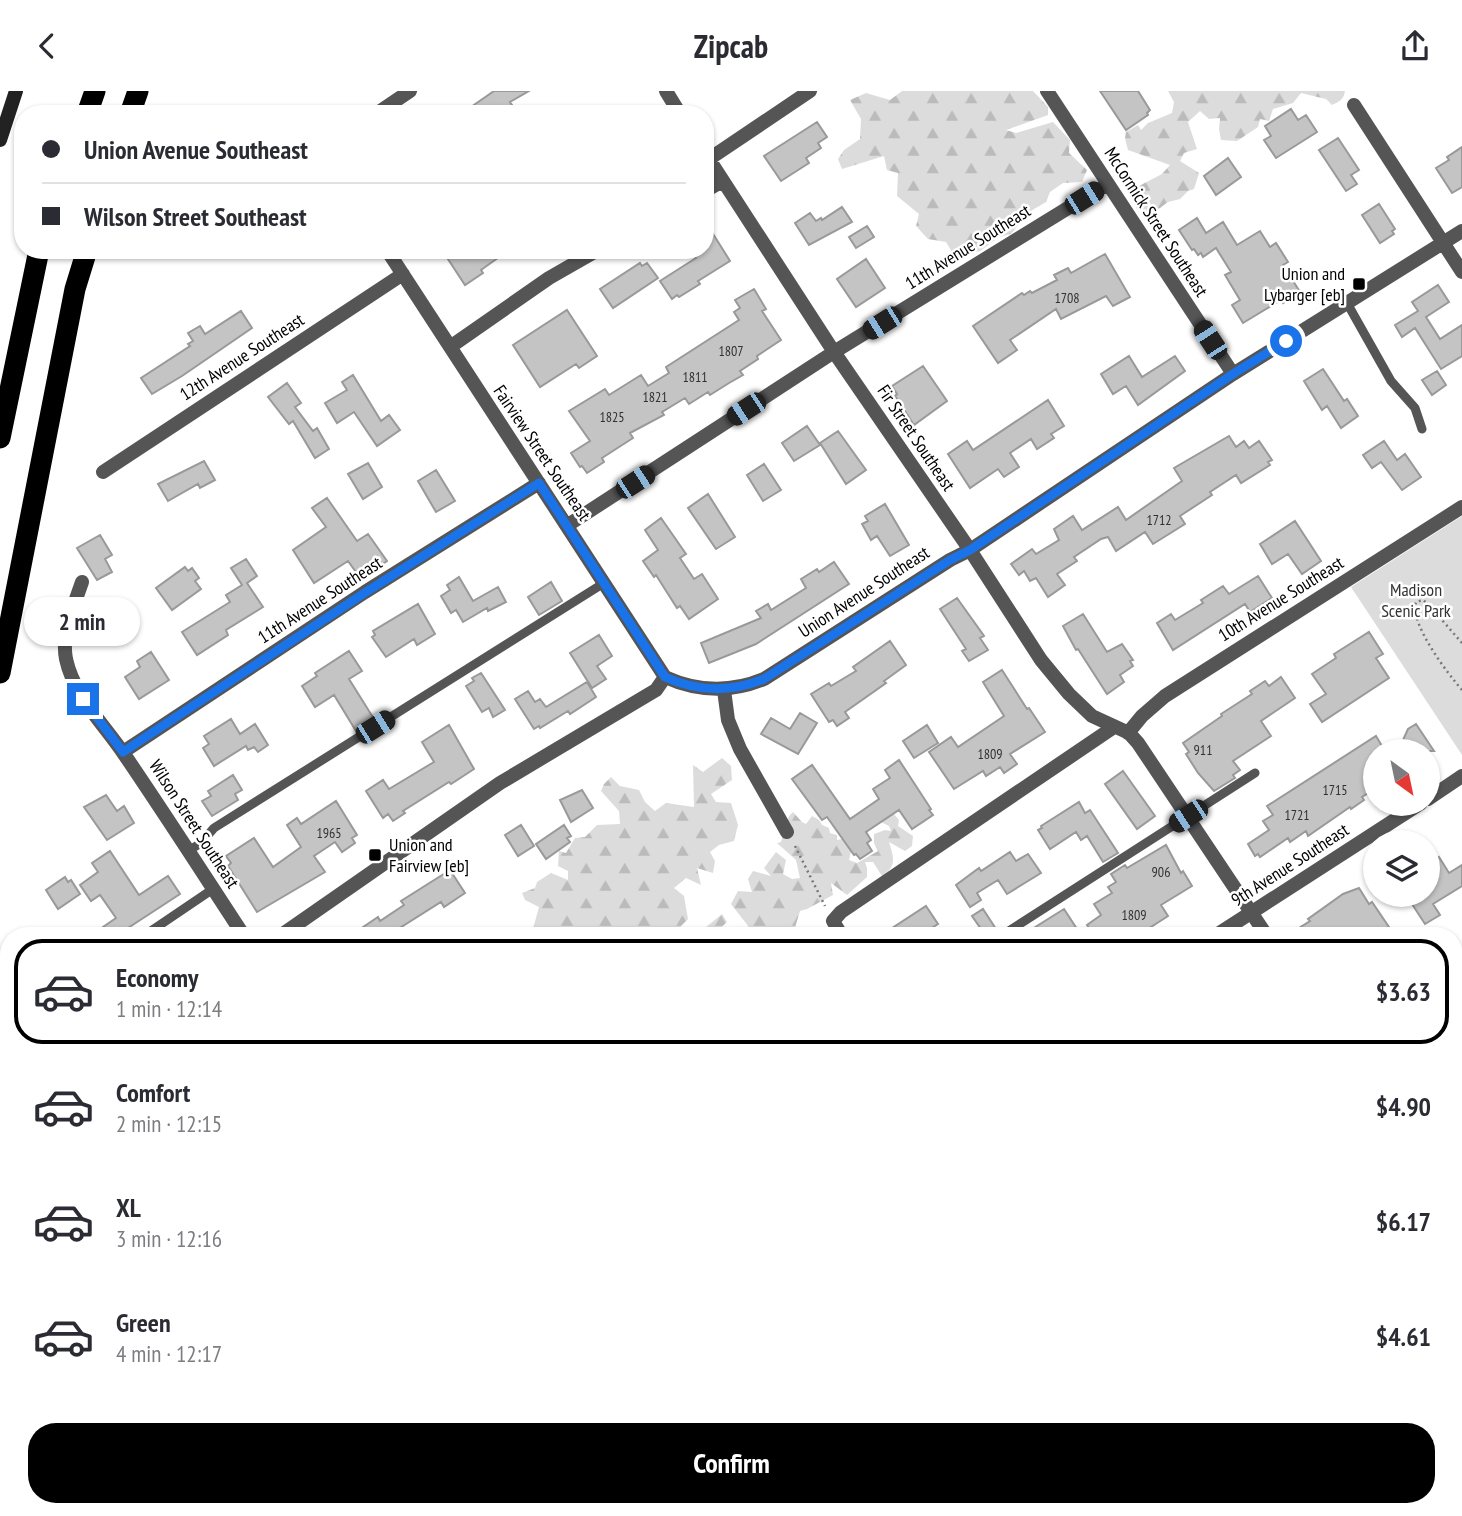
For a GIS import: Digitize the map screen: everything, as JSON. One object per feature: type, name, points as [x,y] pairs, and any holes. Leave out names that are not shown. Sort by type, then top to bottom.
[{"type":"highway","points":[[0,438],[37,259]]},
{"type":"highway","points":[[0,673],[75,289],[84,259]]},
{"type":"street","points":[[0,140],[16,91]]},
{"type":"street","points":[[389,105],[410,91]]},
{"type":"street","points":[[714,152],[810,91]]},
{"type":"street","name":"McCormick Street Southeast","points":[[1047,91],[1233,374]]},
{"type":"street","points":[[1354,105],[1462,271]]},
{"type":"street","name":"Fir Street Southeast","points":[[714,167],[834,352],[1048,669],[1092,716],[1121,730],[1139,743],[1261,927]]},
{"type":"street","points":[[714,186],[723,181]]},
{"type":"street","name":"11th Avenue Southeast","points":[[568,525],[834,352],[1107,184]]},
{"type":"street","name":"Union Avenue Southeast","points":[[665,677],[679,684],[712,690],[738,688],[764,679],[950,560],[970,550],[1233,374],[1462,231]]},
{"type":"street","name":"Fairview Street Southeast","points":[[393,259],[665,677]]},
{"type":"street","points":[[450,347],[549,278],[582,259]]},
{"type":"street","name":"12th Avenue Southeast","points":[[103,472],[403,274]]},
{"type":"street","name":"11th Avenue Southeast","points":[[123,752],[366,592],[539,483]]},
{"type":"street","name":"10th Avenue Southeast","points":[[1121,730],[1143,716],[1165,696],[1462,507]]},
{"type":"street","name":"Wilson Street Southeast","points":[[82,582],[65,643],[66,662],[75,685],[123,752],[238,927]]},
{"type":"street","points":[[293,927],[500,783],[656,690],[665,677]]},
{"type":"street","points":[[724,690],[728,720],[740,749],[788,832]]},
{"type":"street","points":[[837,927],[833,921],[841,912],[1092,741],[1121,730]]},
{"type":"street","points":[[1440,791],[1462,776]]},
{"type":"street","name":"9th Avenue Southeast","points":[[1229,927],[1401,816]]},
{"type":"lane","points":[[1348,303],[1391,381],[1415,408],[1422,429]]},
{"type":"lane","points":[[188,851],[201,843],[214,828],[604,583]]},
{"type":"lane","points":[[1015,927],[1255,772]]},
{"type":"lane","points":[[157,927],[213,889]]},
{"type":"path","points":[[1462,643],[1428,604],[1423,600],[1416,602],[1415,613],[1424,635],[1462,690]]},
{"type":"path","points":[[788,832],[833,921]]},
{"type":"green space","points":[[902,91],[1033,91],[1048,107],[1048,115],[1006,130],[1016,133],[1053,122],[1070,140],[1069,153],[1087,170],[1082,182],[1063,183],[1050,192],[1046,202],[1029,212],[1011,234],[999,237],[980,251],[955,257],[946,242],[928,239],[916,226],[919,214],[897,196],[898,173],[887,170],[884,156],[842,169],[838,159],[844,150],[860,139],[861,119],[850,100],[866,93],[890,100]]},
{"type":"green space","points":[[1168,91],[1345,91],[1341,100],[1332,105],[1326,99],[1301,93],[1293,103],[1273,109],[1269,121],[1260,119],[1258,127],[1237,141],[1221,140],[1220,118],[1209,119],[1200,111],[1188,122],[1197,149],[1184,153],[1180,161],[1199,173],[1194,189],[1180,199],[1168,202],[1152,214],[1136,208],[1139,186],[1162,174],[1170,165],[1128,150],[1125,138],[1126,132],[1138,125],[1141,130],[1148,123],[1172,113],[1174,102]]},
{"type":"green space","name":"Madison Scenic Park","points":[[1462,516],[1462,755],[1351,587]]},
{"type":"green space","points":[[722,758],[731,766],[732,780],[711,794],[716,802],[731,803],[738,825],[734,841],[719,845],[710,852],[715,861],[713,873],[697,868],[701,885],[686,878],[674,888],[684,896],[688,919],[680,927],[533,927],[539,907],[525,900],[522,893],[535,888],[537,882],[551,873],[568,880],[568,871],[558,866],[559,851],[566,853],[575,838],[585,837],[597,825],[620,824],[619,811],[601,791],[611,777],[620,786],[639,790],[645,802],[655,811],[666,803],[694,807],[693,765],[703,772]]},
{"type":"green space","points":[[793,812],[806,824],[812,816],[829,828],[830,833],[837,835],[837,840],[847,838],[852,847],[849,860],[857,863],[878,851],[874,834],[891,831],[889,826],[881,822],[884,814],[894,814],[899,820],[898,826],[913,836],[912,846],[905,851],[889,842],[893,857],[890,869],[882,876],[873,862],[865,862],[867,877],[847,895],[831,883],[833,895],[800,911],[795,927],[749,927],[731,904],[738,891],[752,892],[748,879],[753,871],[771,876],[764,868],[776,852],[786,860],[783,874],[792,879],[800,878],[796,860],[777,843],[781,842],[789,816]]},
{"type":"green space","points":[[722,914],[727,922],[722,927],[706,927]]},
{"type":"building","points":[[494,91],[529,91],[510,102],[512,105],[474,105]]},
{"type":"building","points":[[1100,91],[1138,91],[1150,110],[1148,115],[1126,130]]},
{"type":"building","points":[[1291,109],[1298,120],[1306,115],[1317,132],[1276,158],[1264,140],[1271,136],[1265,126]]},
{"type":"building","points":[[817,122],[827,137],[818,143],[821,148],[806,158],[809,163],[781,181],[764,156]]},
{"type":"building","points":[[1338,138],[1359,170],[1351,175],[1357,184],[1346,191],[1319,150]]},
{"type":"building","points":[[1462,147],[1462,187],[1452,193],[1436,168]]},
{"type":"building","points":[[1228,158],[1241,177],[1216,195],[1204,176]]},
{"type":"building","points":[[1379,204],[1395,229],[1392,231],[1394,234],[1380,243],[1362,215]]},
{"type":"building","points":[[842,207],[852,222],[809,245],[795,223],[810,213],[816,221],[821,218],[822,220]]},
{"type":"building","points":[[1197,218],[1206,233],[1223,222],[1237,245],[1260,231],[1270,247],[1276,243],[1288,262],[1283,265],[1300,292],[1243,323],[1232,305],[1240,300],[1225,275],[1231,272],[1216,248],[1203,257],[1201,253],[1198,255],[1179,230]]},
{"type":"building","points":[[867,226],[874,237],[856,248],[849,237]]},
{"type":"building","points":[[714,235],[730,261],[698,281],[700,284],[672,299],[660,281],[694,259],[714,259]]},
{"type":"building","points":[[1105,254],[1130,297],[1113,306],[1106,296],[1061,319],[1056,309],[1010,340],[1017,350],[998,363],[973,326],[1022,293],[1032,293],[1057,280],[1054,275],[1068,268],[1071,273]]},
{"type":"building","points":[[448,259],[496,259],[481,270],[483,273],[465,285]]},
{"type":"building","points":[[866,259],[885,288],[856,307],[837,279]]},
{"type":"building","points":[[640,263],[642,266],[647,263],[658,278],[613,308],[600,289]]},
{"type":"building","points":[[1438,285],[1449,302],[1426,317],[1440,339],[1462,325],[1462,356],[1441,369],[1415,328],[1402,337],[1395,325],[1418,311],[1412,302]]},
{"type":"building","points":[[754,289],[766,309],[762,311],[781,340],[740,371],[743,375],[710,395],[708,392],[689,404],[685,398],[662,412],[664,415],[630,433],[633,438],[602,458],[604,462],[587,473],[580,467],[571,453],[590,441],[569,411],[605,389],[609,395],[641,375],[648,386],[669,373],[666,367],[739,320],[734,312],[740,308],[735,300]]},
{"type":"building","points":[[567,310],[597,356],[579,368],[576,364],[540,387],[513,345]]},
{"type":"building","points":[[241,311],[252,328],[152,394],[141,378],[190,346],[188,344],[193,341],[188,333],[200,326],[205,334]]},
{"type":"building","points":[[1129,356],[1142,377],[1175,356],[1185,371],[1138,405],[1126,386],[1113,394],[1101,374]]},
{"type":"building","points":[[923,366],[947,401],[914,425],[895,396],[897,394],[892,386]]},
{"type":"building","points":[[1323,369],[1344,401],[1347,399],[1358,416],[1341,428],[1327,406],[1322,410],[1304,381]]},
{"type":"building","points":[[1437,371],[1446,385],[1432,395],[1422,380]]},
{"type":"building","points":[[353,375],[381,421],[389,415],[400,430],[377,446],[354,412],[337,423],[325,403],[347,390],[342,382]]},
{"type":"building","points":[[287,383],[301,403],[295,407],[313,431],[317,428],[329,449],[315,458],[293,421],[289,424],[268,397]]},
{"type":"building","points":[[1048,400],[1064,426],[1051,434],[1054,438],[1037,449],[1031,439],[1010,453],[1019,467],[1004,477],[998,469],[970,488],[948,454],[967,441],[973,450]]},
{"type":"building","points":[[807,426],[820,445],[794,461],[782,443]]},
{"type":"building","points":[[838,431],[866,470],[846,484],[820,443]]},
{"type":"building","points":[[1229,436],[1236,447],[1244,441],[1249,448],[1259,441],[1272,460],[1268,462],[1270,465],[1241,483],[1236,475],[1210,492],[1212,495],[1180,516],[1185,524],[1153,544],[1145,532],[1116,551],[1108,537],[1101,539],[1074,557],[1077,561],[1057,574],[1065,585],[1048,597],[1036,578],[1030,581],[1024,571],[1019,575],[1011,564],[1032,549],[1036,554],[1059,540],[1054,529],[1073,516],[1082,530],[1118,507],[1126,520],[1182,481],[1174,468]]},
{"type":"building","points":[[1384,441],[1397,460],[1405,454],[1421,477],[1402,490],[1381,462],[1372,468],[1363,455]]},
{"type":"building","points":[[204,461],[215,480],[200,488],[198,484],[168,501],[158,484]]},
{"type":"building","points":[[368,463],[382,487],[363,499],[348,474]]},
{"type":"building","points":[[764,464],[781,490],[763,501],[747,475]]},
{"type":"building","points":[[436,470],[455,501],[436,512],[418,481]]},
{"type":"building","points":[[708,494],[735,537],[716,549],[688,508]]},
{"type":"building","points":[[327,498],[357,541],[368,534],[387,561],[361,579],[348,561],[314,583],[293,550],[326,527],[312,508]]},
{"type":"building","points":[[885,504],[909,545],[890,556],[877,536],[871,540],[862,524],[868,521],[865,516]]},
{"type":"building","points":[[661,518],[686,554],[680,558],[694,579],[702,574],[718,599],[689,619],[680,606],[677,608],[656,575],[654,577],[643,561],[658,550],[645,530]]},
{"type":"building","points":[[1295,521],[1321,561],[1302,574],[1288,554],[1272,564],[1260,544]]},
{"type":"building","points":[[100,535],[112,555],[105,559],[112,572],[97,580],[77,548]]},
{"type":"building","points":[[246,559],[257,576],[247,583],[263,607],[226,630],[228,635],[197,655],[182,632],[230,602],[226,595],[242,585],[231,568]]},
{"type":"building","points":[[834,562],[849,584],[756,644],[709,663],[701,643],[761,618],[756,611],[768,604],[771,610],[806,588],[801,579]]},
{"type":"building","points":[[185,567],[188,571],[192,568],[199,578],[195,581],[201,589],[172,610],[156,588]]},
{"type":"building","points":[[1258,576],[1272,598],[1250,612],[1245,604],[1173,650],[1157,623],[1171,614],[1175,620],[1203,603],[1201,600],[1223,586],[1229,594]]},
{"type":"building","points":[[459,577],[473,601],[498,587],[506,602],[488,611],[487,608],[463,622],[456,610],[451,613],[441,596],[450,590],[447,585]]},
{"type":"building","points":[[551,582],[562,601],[539,615],[528,597]]},
{"type":"building","points":[[957,598],[984,636],[980,638],[988,650],[969,661],[962,651],[966,649],[940,609]]},
{"type":"building","points":[[418,604],[435,634],[417,645],[414,639],[386,657],[372,637],[375,635],[373,631]]},
{"type":"building","points":[[1083,614],[1107,652],[1122,644],[1133,660],[1130,661],[1133,666],[1120,675],[1124,682],[1107,694],[1078,649],[1076,650],[1063,626]]},
{"type":"building","points":[[1369,632],[1383,654],[1376,658],[1389,678],[1322,722],[1310,704],[1326,694],[1312,674],[1336,658],[1334,654]]},
{"type":"building","points":[[599,635],[612,656],[597,666],[606,679],[592,688],[570,653]]},
{"type":"building","points":[[890,641],[906,665],[845,712],[849,718],[837,726],[833,720],[829,722],[811,694],[856,671],[853,667]]},
{"type":"building","points":[[349,651],[362,671],[349,679],[374,719],[356,731],[334,695],[315,707],[302,686],[317,676],[315,673]]},
{"type":"building","points":[[151,652],[169,680],[139,699],[125,677],[140,667],[137,661]]},
{"type":"building","points":[[1002,670],[1045,732],[1010,754],[1017,764],[1004,773],[1000,767],[986,776],[983,771],[954,789],[929,752],[951,737],[958,747],[1004,716],[983,682]]},
{"type":"building","points":[[481,673],[505,710],[493,717],[489,708],[482,712],[466,686],[474,681],[472,678]]},
{"type":"building","points":[[1281,677],[1295,698],[1261,721],[1271,736],[1233,761],[1240,770],[1233,775],[1235,778],[1214,791],[1198,773],[1186,754],[1189,752],[1183,743],[1252,694],[1250,691],[1265,681],[1269,686]]},
{"type":"building","points":[[587,682],[596,697],[570,714],[568,711],[540,728],[539,726],[534,729],[515,699],[528,691],[535,702],[540,699],[546,707]]},
{"type":"building","points":[[800,713],[817,723],[798,754],[761,734],[771,718],[790,729]]},
{"type":"building","points":[[231,719],[240,734],[255,724],[268,745],[258,752],[254,747],[248,750],[246,746],[214,766],[203,748],[209,744],[204,736]]},
{"type":"building","points":[[1416,724],[1426,739],[1403,739],[1408,729]]},
{"type":"building","points":[[449,725],[474,769],[403,811],[405,813],[393,821],[388,814],[383,818],[366,791],[383,780],[389,789],[434,762],[422,742]]},
{"type":"building","points":[[927,725],[938,743],[914,758],[903,741]]},
{"type":"building","points":[[1363,744],[1363,801],[1308,836],[1306,831],[1290,842],[1288,838],[1260,857],[1258,854],[1255,856],[1248,844],[1269,830],[1263,821],[1273,815],[1267,806]]},
{"type":"building","points":[[899,760],[933,815],[912,829],[899,810],[866,832],[871,840],[867,843],[872,851],[860,859],[854,855],[827,817],[822,820],[792,779],[812,765],[850,819],[879,799],[873,789],[890,778],[885,770]]},
{"type":"building","points":[[1123,771],[1155,816],[1137,829],[1105,784]]},
{"type":"building","points":[[233,775],[242,790],[235,794],[238,800],[212,816],[202,801],[211,796],[208,791]]},
{"type":"building","points":[[582,790],[593,808],[571,822],[560,800]]},
{"type":"building","points":[[106,795],[117,811],[124,806],[134,823],[107,840],[84,807]]},
{"type":"building","points":[[336,801],[357,835],[352,838],[355,843],[342,852],[335,842],[314,856],[325,872],[257,912],[228,866],[231,863],[226,856],[254,838],[273,867],[301,847],[287,825],[297,818],[301,824]]},
{"type":"building","points":[[1079,802],[1085,813],[1090,810],[1118,853],[1103,862],[1087,836],[1081,840],[1076,832],[1050,849],[1038,830]]},
{"type":"building","points":[[521,825],[534,846],[518,856],[505,835]]},
{"type":"building","points":[[564,825],[571,836],[567,838],[570,842],[546,859],[536,844]]},
{"type":"building","points":[[1166,845],[1181,873],[1183,871],[1192,886],[1161,905],[1168,916],[1151,927],[1088,927],[1087,925],[1101,915],[1094,904],[1112,893],[1108,887],[1116,882],[1111,874],[1125,865],[1127,868]]},
{"type":"building","points":[[110,851],[139,895],[168,876],[180,894],[130,927],[103,927],[116,918],[100,895],[91,901],[80,885],[98,872],[92,863]]},
{"type":"building","points":[[1010,852],[1016,861],[1028,854],[1041,873],[1007,894],[998,880],[977,893],[981,900],[970,907],[956,885],[979,868],[981,871]]},
{"type":"building","points":[[1440,859],[1449,873],[1462,865],[1462,886],[1440,900]]},
{"type":"building","points":[[450,870],[465,893],[444,907],[441,902],[401,927],[363,927],[378,917],[380,921],[404,905],[401,901]]},
{"type":"building","points":[[65,877],[68,882],[71,880],[80,894],[58,909],[46,890]]},
{"type":"building","points":[[1359,888],[1363,894],[1363,907],[1375,907],[1389,927],[1301,927],[1310,921],[1308,919],[1343,894]]},
{"type":"building","points":[[926,906],[938,924],[933,927],[894,927]]},
{"type":"building","points":[[1414,907],[1435,907],[1440,915],[1425,924]]},
{"type":"building","points":[[983,909],[995,927],[980,927],[972,916]]},
{"type":"building","points":[[1064,909],[1076,927],[1035,927]]},
{"type":"place","name":"Union and Lybarger [eb]","points":[[1359,284]]},
{"type":"place","name":"Union and Fairview [eb]","points":[[375,855]]},
{"type":"route","points":[[83,699],[123,752],[366,592],[539,483],[665,677],[679,684],[712,690],[750,685],[764,679],[950,560],[970,550],[1286,341]]}]
